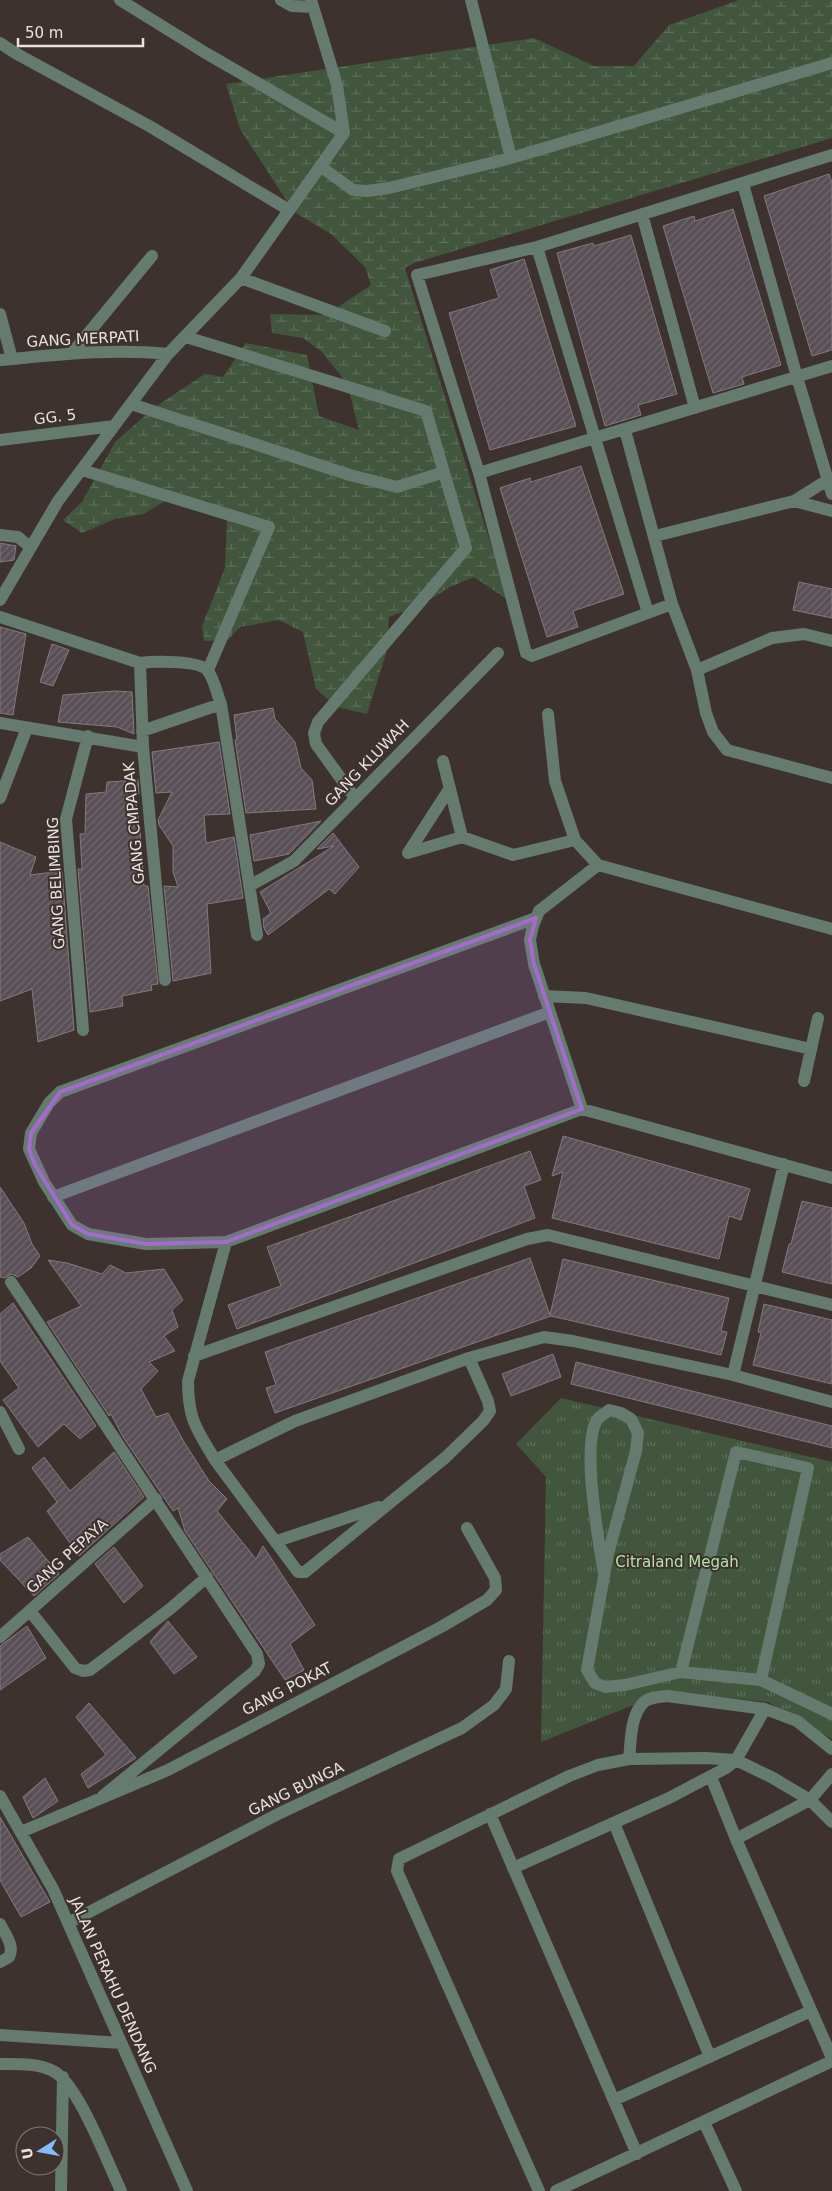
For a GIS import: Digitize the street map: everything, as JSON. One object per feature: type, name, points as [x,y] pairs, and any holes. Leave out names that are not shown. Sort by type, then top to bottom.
[{"type":"street","points":[[120,0],[204,52],[344,133]]},
{"type":"street","points":[[0,600],[58,501],[168,354],[241,278],[344,133],[337,85],[312,4],[292,6],[281,0]]},
{"type":"street","points":[[471,0],[511,158]]},
{"type":"street","points":[[0,43],[16,54],[151,127],[289,210]]},
{"type":"street","points":[[320,166],[345,186],[354,190],[367,191],[389,188],[511,158],[832,62]]},
{"type":"street","points":[[672,604],[532,656],[524,651],[479,473],[417,275],[537,247],[832,155]]},
{"type":"street","points":[[744,184],[797,377],[832,494]]},
{"type":"street","points":[[642,214],[695,408]]},
{"type":"street","points":[[537,247],[648,613]]},
{"type":"street","points":[[72,353],[152,256]]},
{"type":"street","points":[[241,278],[385,331]]},
{"type":"street","points":[[0,314],[6,359]]},
{"type":"street","points":[[186,337],[426,411],[466,548],[318,722],[314,733],[316,744],[355,798]]},
{"type":"street","name":"GANG MERPATI","points":[[6,359],[72,353],[128,351],[168,354]]},
{"type":"street","points":[[479,473],[832,366]]},
{"type":"street","points":[[131,404],[350,475],[398,487],[444,472]]},
{"type":"street","name":"GG. 5","points":[[0,440],[114,426]]},
{"type":"street","points":[[624,430],[655,536],[672,604],[697,670],[706,713],[713,732],[727,750],[832,778]]},
{"type":"street","points":[[82,470],[269,527],[208,670]]},
{"type":"street","points":[[655,536],[794,501],[829,479]]},
{"type":"street","points":[[794,501],[832,511]]},
{"type":"street","points":[[0,535],[18,537],[30,547]]},
{"type":"street","points":[[0,617],[140,663],[160,661],[201,666],[208,670],[221,704],[251,885],[257,935]]},
{"type":"street","points":[[697,670],[772,638],[804,634],[832,641]]},
{"type":"street","name":"GANG KLUWAH","points":[[251,885],[294,861],[498,653]]},
{"type":"street","name":"GANG CMPADAK","points":[[140,663],[143,747],[165,980]]},
{"type":"street","points":[[142,731],[221,704]]},
{"type":"street","points":[[548,714],[554,780],[575,840],[598,865],[832,929]]},
{"type":"street","points":[[0,723],[88,736],[143,747]]},
{"type":"street","points":[[0,798],[27,728]]},
{"type":"street","name":"GANG BELIMBING","points":[[83,1030],[66,819],[88,736]]},
{"type":"street","points":[[442,761],[462,838]]},
{"type":"street","points":[[450,788],[408,853],[462,838],[513,855],[575,840]]},
{"type":"street","points":[[582,1109],[534,964],[530,940],[539,911],[598,865]]},
{"type":"street","points":[[536,918],[60,1092],[49,1103],[31,1133],[29,1149],[35,1165],[53,1197],[72,1224],[88,1234],[146,1244],[226,1242],[582,1109],[832,1178]]},
{"type":"street","points":[[544,996],[586,998],[811,1049]]},
{"type":"street","points":[[53,1197],[550,1012]]},
{"type":"street","points":[[804,1081],[818,1018]]},
{"type":"street","points":[[733,1374],[784,1164]]},
{"type":"street","points":[[194,1356],[527,1239],[548,1235],[832,1305]]},
{"type":"street","points":[[226,1242],[188,1380],[188,1400],[193,1424],[215,1460],[277,1541],[298,1572],[305,1572],[446,1457],[483,1420],[490,1411],[488,1401],[469,1358]]},
{"type":"street","points":[[11,1282],[257,1654],[259,1664],[255,1672],[103,1796]]},
{"type":"street","points":[[215,1460],[295,1421],[469,1358],[544,1338],[573,1341],[733,1374],[832,1402]]},
{"type":"street","points":[[604,1574],[596,1527],[591,1445],[597,1420],[609,1410],[621,1413],[631,1420],[638,1433],[636,1451],[604,1574],[587,1670],[595,1683],[605,1688],[681,1672],[761,1680],[832,1714]]},
{"type":"street","points":[[0,1412],[19,1449]]},
{"type":"street","points":[[681,1672],[736,1452],[808,1468],[761,1680]]},
{"type":"street","name":"GANG PEPAYA","points":[[0,1637],[156,1499]]},
{"type":"street","points":[[277,1541],[386,1505]]},
{"type":"street","name":"GANG POKAT","points":[[21,1832],[168,1770],[441,1627],[488,1600],[496,1590],[495,1578],[467,1528]]},
{"type":"street","points":[[30,1611],[75,1668],[83,1671],[90,1670],[170,1610],[207,1577]]},
{"type":"street","name":"GANG BUNGA","points":[[68,1923],[280,1813],[462,1728],[494,1705],[506,1690],[509,1661]]},
{"type":"street","points":[[629,1759],[633,1725],[638,1711],[644,1702],[653,1698],[667,1696],[765,1709],[797,1721],[832,1749]]},
{"type":"street","points":[[513,1868],[711,1777],[736,1760],[765,1709]]},
{"type":"street","points":[[157,1752],[168,1770]]},
{"type":"street","points":[[539,2191],[396,1867],[399,1859],[490,1814],[598,1765],[629,1759],[706,1758],[736,1760],[810,1800],[832,1822]]},
{"type":"street","points":[[736,1839],[810,1800],[832,1774]]},
{"type":"street","points":[[556,2191],[704,2122],[832,2059],[711,1777]]},
{"type":"street","name":"JALAN PERAHU DENDANG","points":[[0,1796],[53,1889],[187,2191]]},
{"type":"street","points":[[490,1814],[637,2154]]},
{"type":"street","points":[[614,1823],[710,2057]]},
{"type":"street","points":[[0,1924],[10,1943],[11,1952],[9,1957],[0,1962]]},
{"type":"street","points":[[614,2100],[811,2011]]},
{"type":"street","points":[[0,2035],[121,2043]]},
{"type":"street","points":[[0,2064],[34,2065],[52,2070],[63,2077],[74,2092],[121,2191]]},
{"type":"street","points":[[61,2191],[63,2077]]},
{"type":"street","points":[[704,2122],[736,2191]]},
{"type":"highlighted area","points":[[536,918],[530,940],[534,964],[582,1109],[226,1242],[146,1244],[88,1234],[72,1225],[35,1165],[29,1149],[31,1133],[60,1092]]},
{"type":"green space","points":[[739,0],[832,0],[832,138],[414,263],[405,268],[508,600],[474,577],[450,587],[419,606],[389,617],[387,650],[367,714],[337,707],[316,689],[303,632],[279,620],[240,627],[228,640],[204,641],[202,626],[225,568],[227,516],[207,501],[168,499],[144,514],[115,519],[82,533],[63,520],[82,502],[115,442],[155,407],[205,374],[223,377],[246,343],[307,355],[319,416],[359,430],[347,383],[321,351],[303,338],[272,333],[270,314],[326,315],[371,285],[365,267],[331,234],[294,212],[240,129],[226,84],[534,38],[594,66],[634,66],[669,25]]},
{"type":"green space","name":"Citraland Megah","points":[[561,1398],[832,1462],[832,1739],[768,1702],[685,1694],[636,1704],[541,1742],[546,1477],[516,1444]]},
{"type":"building","points":[[829,174],[832,182],[832,350],[812,356],[764,196]]},
{"type":"building","points":[[733,209],[781,365],[742,377],[744,384],[713,393],[663,226],[694,216],[695,221]]},
{"type":"building","points":[[631,235],[677,394],[638,405],[641,415],[605,426],[557,253],[593,243],[594,246]]},
{"type":"building","points":[[524,259],[576,426],[490,450],[449,313],[499,298],[490,270]]},
{"type":"building","points":[[581,466],[624,594],[573,611],[578,627],[547,637],[500,488],[530,478],[531,482]]},
{"type":"building","points":[[0,543],[16,546],[14,560],[0,562]]},
{"type":"building","points":[[799,582],[832,589],[832,618],[793,610]]},
{"type":"building","points":[[0,627],[26,634],[13,715],[0,713]]},
{"type":"building","points":[[52,644],[69,650],[53,686],[40,682]]},
{"type":"building","points":[[114,691],[132,692],[134,734],[117,727],[58,722],[63,695]]},
{"type":"building","points":[[273,708],[275,719],[295,742],[301,768],[312,780],[316,809],[246,813],[235,740],[237,740],[234,715]]},
{"type":"building","points":[[219,742],[230,814],[204,815],[206,843],[234,837],[243,898],[207,904],[211,973],[173,981],[164,886],[178,887],[173,872],[173,846],[159,825],[158,820],[172,792],[156,793],[152,752]]},
{"type":"building","points":[[138,780],[139,794],[135,795],[140,829],[144,886],[148,886],[158,984],[151,985],[152,990],[122,996],[123,1006],[90,1012],[78,869],[82,869],[80,834],[85,834],[86,794],[106,792],[107,782]]},
{"type":"building","points":[[321,821],[289,854],[254,861],[250,835]]},
{"type":"building","points":[[333,833],[359,867],[335,894],[329,889],[268,935],[264,928],[263,919],[271,913],[260,892],[334,846],[317,849]]},
{"type":"building","points":[[0,842],[36,857],[30,875],[62,871],[74,1030],[38,1042],[32,989],[0,1001]]},
{"type":"building","points":[[563,1136],[750,1189],[741,1220],[729,1216],[719,1259],[552,1218],[563,1172],[552,1176]]},
{"type":"building","points":[[530,1151],[541,1180],[524,1186],[535,1218],[237,1329],[228,1305],[281,1286],[267,1247]]},
{"type":"building","points":[[0,1187],[24,1223],[32,1244],[40,1256],[31,1268],[18,1277],[11,1274],[4,1278],[0,1277]]},
{"type":"building","points":[[802,1201],[832,1208],[832,1284],[782,1272]]},
{"type":"building","points":[[530,1258],[550,1315],[563,1259],[729,1298],[721,1331],[727,1332],[721,1355],[551,1316],[275,1413],[266,1388],[276,1385],[265,1352]]},
{"type":"building","points":[[48,1260],[67,1263],[102,1274],[110,1265],[126,1273],[164,1269],[183,1300],[172,1310],[178,1327],[164,1336],[175,1351],[149,1362],[158,1371],[141,1389],[156,1417],[168,1413],[209,1481],[227,1499],[217,1511],[256,1559],[263,1546],[315,1625],[290,1644],[304,1670],[285,1680],[185,1531],[178,1508],[173,1511],[123,1437],[111,1414],[109,1416],[47,1322],[81,1306]]},
{"type":"building","points":[[13,1303],[96,1426],[80,1439],[64,1424],[38,1447],[3,1400],[19,1388],[0,1361],[0,1314]]},
{"type":"building","points":[[764,1304],[832,1320],[832,1384],[753,1365],[761,1333],[758,1332]]},
{"type":"building","points":[[553,1354],[561,1377],[511,1396],[502,1374]]},
{"type":"building","points":[[576,1362],[832,1426],[832,1448],[571,1384]]},
{"type":"building","points":[[114,1452],[144,1497],[79,1556],[47,1511],[57,1502],[32,1468],[44,1457],[70,1491]]},
{"type":"building","points":[[28,1537],[59,1574],[34,1596],[0,1560],[0,1554]]},
{"type":"building","points":[[114,1547],[143,1586],[124,1603],[95,1564]]},
{"type":"building","points":[[168,1621],[197,1657],[174,1674],[150,1642]]},
{"type":"building","points":[[27,1626],[46,1658],[0,1690],[0,1646]]},
{"type":"building","points":[[89,1703],[136,1758],[88,1788],[81,1774],[106,1755],[76,1717]]},
{"type":"building","points":[[45,1778],[58,1801],[33,1818],[23,1797]]},
{"type":"building","points":[[0,1817],[50,1902],[21,1917],[0,1880]]}]
